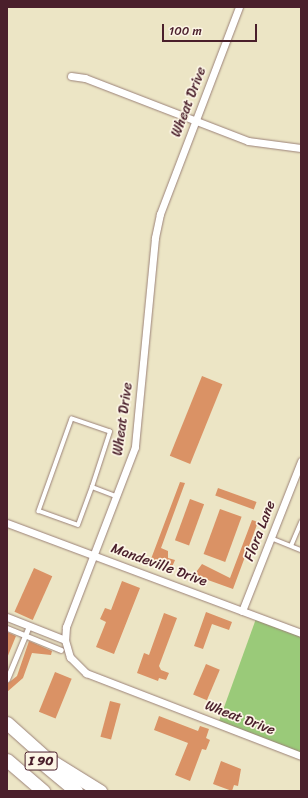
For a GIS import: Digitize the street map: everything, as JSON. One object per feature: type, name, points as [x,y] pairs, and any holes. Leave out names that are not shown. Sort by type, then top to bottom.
[{"type":"highway","points":[[7,723],[45,757],[100,791]]},
{"type":"highway","name":"I 90","points":[[7,730],[76,791]]},
{"type":"highway","name":"I 90","points":[[7,760],[43,791]]},
{"type":"highway","points":[[7,763],[34,791]]},
{"type":"street","name":"Wheat Drive","points":[[239,7],[156,228],[134,447],[117,497],[68,621],[65,640],[70,657],[86,673],[301,756]]},
{"type":"street","points":[[71,76],[85,78],[248,141],[301,148]]},
{"type":"street","name":"Flora Lane","points":[[242,611],[301,461]]},
{"type":"street","name":"Mandeville Drive","points":[[7,523],[301,633]]},
{"type":"street","points":[[7,617],[65,640]]},
{"type":"street","points":[[7,679],[29,626]]},
{"type":"street","points":[[7,628],[61,650]]},
{"type":"lane","points":[[72,419],[110,432],[92,487],[78,525],[40,511],[72,419]]},
{"type":"lane","points":[[92,487],[117,497]]},
{"type":"lane","points":[[291,546],[301,522]]},
{"type":"lane","points":[[271,538],[301,550]]},
{"type":"green space","points":[[257,616],[301,633],[301,756],[218,724]]},
{"type":"building","points":[[202,376],[222,384],[190,464],[170,456]]},
{"type":"building","points":[[180,482],[185,483],[161,548],[168,551],[168,558],[175,560],[172,567],[151,559]]},
{"type":"building","points":[[218,488],[257,502],[254,510],[215,496]]},
{"type":"building","points":[[190,499],[204,504],[189,545],[175,540]]},
{"type":"building","points":[[220,509],[242,517],[225,562],[204,554]]},
{"type":"building","points":[[252,520],[258,522],[233,589],[194,575],[202,564],[230,578]]},
{"type":"building","points":[[34,568],[52,576],[33,620],[14,612]]},
{"type":"building","points":[[122,581],[140,588],[114,654],[96,647],[106,622],[100,619],[105,608],[111,610]]},
{"type":"building","points":[[206,612],[232,622],[229,630],[212,624],[203,649],[194,646]]},
{"type":"building","points":[[164,613],[177,618],[159,666],[161,670],[169,673],[166,680],[159,678],[158,681],[137,673],[144,653],[149,655]]},
{"type":"building","points":[[7,632],[16,636],[7,658]]},
{"type":"building","points":[[29,641],[52,651],[51,655],[32,653],[23,678],[7,692],[7,684],[17,676]]},
{"type":"building","points":[[206,664],[220,670],[207,700],[193,694]]},
{"type":"building","points":[[55,672],[72,679],[56,719],[39,712]]},
{"type":"building","points":[[110,701],[121,704],[111,740],[100,737]]},
{"type":"building","points":[[159,716],[198,731],[200,726],[209,729],[206,738],[210,740],[206,750],[202,749],[190,781],[175,775],[188,743],[154,730]]},
{"type":"building","points":[[221,761],[241,769],[238,786],[234,785],[232,791],[213,784]]}]
